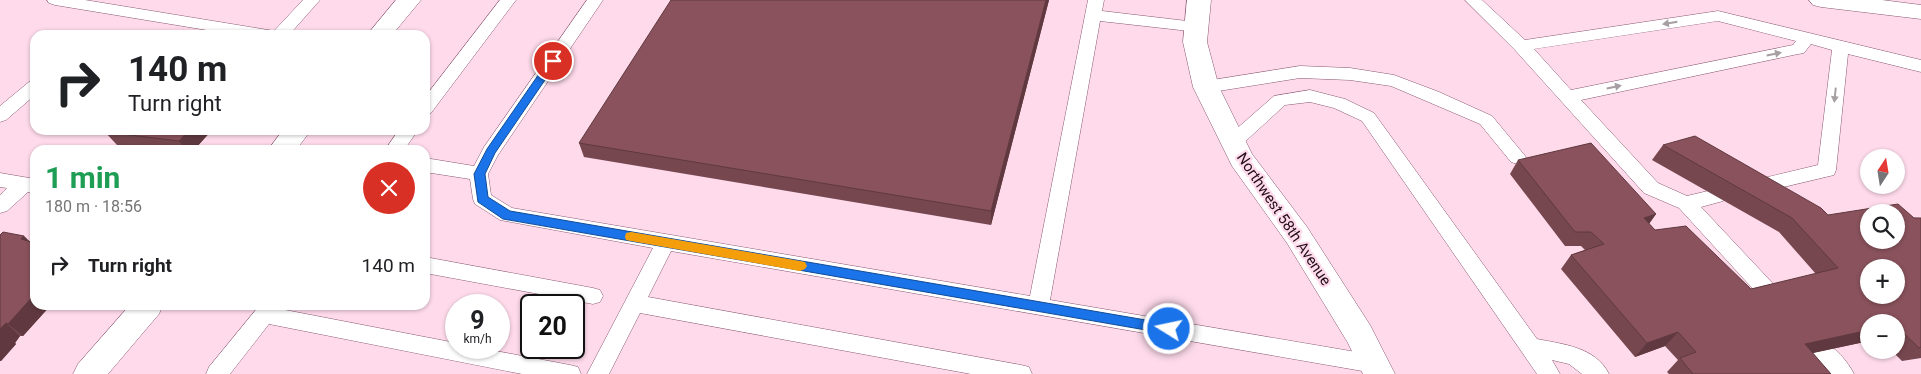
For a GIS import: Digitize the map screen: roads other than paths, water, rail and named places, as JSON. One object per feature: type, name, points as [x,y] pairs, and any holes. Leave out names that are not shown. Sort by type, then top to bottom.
[{"type":"street","points":[[383,30],[409,0]]},
{"type":"street","name":"Northwest 58th Avenue","points":[[1199,0],[1195,42],[1206,87],[1232,142],[1241,159],[1297,235],[1359,334],[1376,369]]},
{"type":"street","points":[[1821,0],[1921,12]]},
{"type":"street","points":[[285,145],[294,135]]},
{"type":"street","points":[[89,374],[144,310]]},
{"type":"lane","points":[[55,0],[238,30]]},
{"type":"lane","points":[[285,30],[312,0]]},
{"type":"lane","points":[[430,102],[508,0]]},
{"type":"lane","points":[[595,0],[490,152],[480,174],[482,199],[507,215],[1038,307],[1376,369]]},
{"type":"lane","points":[[1473,0],[1520,46],[1651,188],[1686,203],[1770,295]]},
{"type":"lane","points":[[1038,307],[1095,7],[1198,26]]},
{"type":"lane","points":[[1520,46],[1718,16],[1921,66]]},
{"type":"lane","points":[[1567,97],[1798,49],[1808,38]]},
{"type":"lane","points":[[1749,188],[1827,170],[1841,46]]},
{"type":"lane","points":[[1206,87],[1300,72],[1350,74],[1394,81],[1486,120],[1517,157]]},
{"type":"lane","points":[[0,116],[30,90]]},
{"type":"lane","points":[[1232,142],[1280,100],[1310,96],[1339,103],[1368,117],[1548,374]]},
{"type":"lane","points":[[430,165],[480,174]]},
{"type":"lane","points":[[0,180],[30,185]]},
{"type":"lane","points":[[0,206],[30,185]]},
{"type":"lane","points":[[1686,203],[1716,196]]},
{"type":"lane","points":[[598,374],[665,243]]},
{"type":"lane","points":[[430,266],[593,296]]},
{"type":"lane","points":[[634,303],[1021,374]]},
{"type":"lane","points":[[217,374],[268,310],[570,374]]},
{"type":"lane","points":[[1530,347],[1575,356],[1598,374]]},
{"type":"lane","points":[[1822,351],[1842,374]]}]
